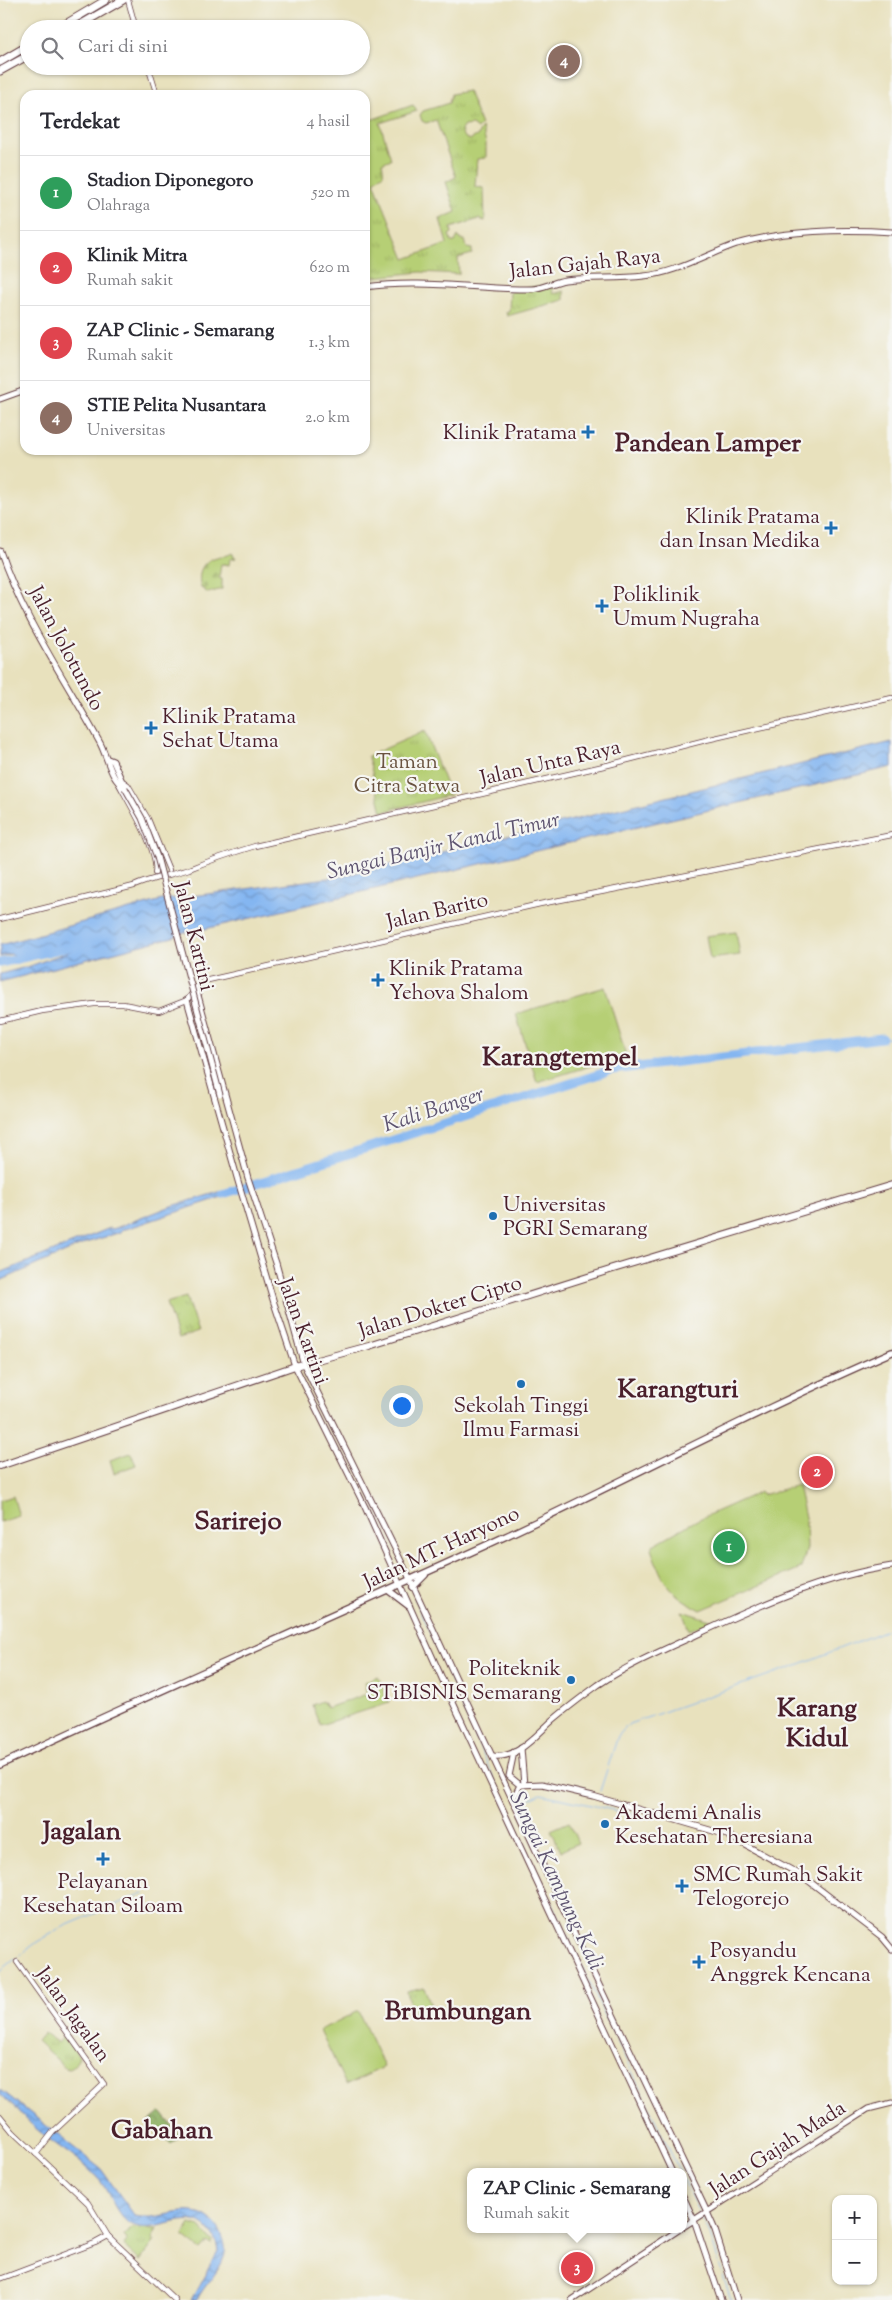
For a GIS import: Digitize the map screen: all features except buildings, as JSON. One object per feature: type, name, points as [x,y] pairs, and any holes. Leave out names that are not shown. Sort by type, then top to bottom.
[{"type":"highway","points":[[72,20],[106,0]]},
{"type":"highway","points":[[89,20],[120,2]]},
{"type":"highway","points":[[0,62],[20,50]]},
{"type":"highway","points":[[0,71],[20,59]]},
{"type":"highway","name":"Jalan Dokter Cipto","points":[[0,1466],[295,1366],[304,1365],[892,1185]]},
{"type":"main road","name":"Jalan Gajah Raya","points":[[370,287],[410,284],[533,289],[563,280],[615,279],[658,274],[760,238],[824,232],[892,232]]},
{"type":"main road","points":[[0,398],[20,392]]},
{"type":"main road","name":"Jalan Jolotundo","points":[[0,551],[24,606],[108,759],[113,761],[121,783]]},
{"type":"main road","name":"Jalan Kartini","points":[[121,783],[142,818],[158,857],[220,1096],[226,1102]]},
{"type":"main road","name":"Jalan Kartini","points":[[196,988],[249,1183],[276,1264],[304,1365],[414,1586],[493,1756],[506,1777],[513,1799],[684,2168]]},
{"type":"main road","name":"Jalan Kartini","points":[[188,1000],[241,1193],[295,1366],[366,1507],[505,1816],[670,2168]]},
{"type":"main road","points":[[217,1105],[220,1096]]},
{"type":"main road","name":"Jalan MT. Haryono","points":[[0,1764],[92,1720],[341,1608],[400,1585],[556,1512],[778,1403],[892,1352]]},
{"type":"main road","points":[[493,1756],[500,1757],[521,1748],[554,1719],[598,1685],[669,1647],[798,1591],[863,1571],[892,1566]]},
{"type":"main road","points":[[414,1586],[428,1571]]},
{"type":"main road","points":[[388,1590],[409,1606]]},
{"type":"main road","points":[[513,1799],[522,1785],[521,1748]]},
{"type":"main road","points":[[514,1752],[506,1777],[522,1785],[542,1784],[593,1796],[727,1835],[801,1875],[882,1937],[892,1949]]},
{"type":"main road","name":"Jalan Gajah Mada","points":[[687,2225],[868,2109],[892,2103]]},
{"type":"main road","name":"Jalan Kartini","points":[[687,2174],[715,2230],[737,2300]]},
{"type":"main road","points":[[687,2204],[695,2220],[721,2300]]},
{"type":"main road","name":"Jalan Gajah Mada","points":[[572,2300],[674,2233]]},
{"type":"street","points":[[128,0],[134,20]]},
{"type":"street","points":[[151,75],[155,90]]},
{"type":"street","name":"Jalan Unta Raya","points":[[0,919],[134,886],[150,879],[188,869],[211,859],[255,846],[608,766],[706,740],[892,698]]},
{"type":"street","points":[[121,783],[128,785],[148,819],[169,870],[174,873]]},
{"type":"street","points":[[121,783],[155,862],[154,873],[150,879]]},
{"type":"street","name":"Jalan Barito","points":[[196,988],[204,981],[512,910],[892,835]]},
{"type":"street","points":[[154,873],[169,870]]},
{"type":"street","points":[[0,1021],[51,1010],[94,1004],[123,1004],[159,1011],[188,1000],[196,988]]},
{"type":"street","name":"Jalan Jagalan","points":[[17,1962],[104,2084],[53,2132],[36,2154]]},
{"type":"street","points":[[0,2116],[36,2154],[88,2203],[108,2236],[175,2300]]},
{"type":"street","points":[[0,2279],[108,2236]]},
{"type":"green space","points":[[468,91],[481,125],[477,129],[472,125],[464,126],[461,130],[463,136],[469,140],[479,135],[482,128],[486,143],[486,158],[477,159],[475,187],[484,188],[485,221],[479,219],[451,228],[452,233],[449,235],[452,242],[455,242],[458,236],[461,240],[465,240],[467,248],[472,249],[472,254],[458,258],[459,274],[420,272],[370,277],[370,120],[413,105],[417,111],[380,123],[391,159],[382,163],[383,174],[374,182],[405,259],[447,244],[440,219],[456,212],[446,182],[456,177],[436,120],[426,123],[422,121],[420,115],[423,111],[449,103],[451,94]]},
{"type":"green space","points":[[551,284],[555,287],[552,288],[553,294],[564,291],[564,300],[507,316],[510,292]]},
{"type":"green space","points":[[232,553],[236,558],[230,559],[229,565],[221,564],[219,578],[222,579],[222,589],[208,593],[201,588],[200,573],[204,565],[219,556]]},
{"type":"green space","name":"Taman Citra Satwa","points":[[425,731],[450,795],[382,812],[368,756]]},
{"type":"green space","points":[[736,932],[740,955],[710,959],[706,936]]},
{"type":"green space","points":[[605,987],[626,1055],[537,1082],[516,1014]]},
{"type":"green space","points":[[186,1297],[198,1332],[178,1339],[166,1303]]},
{"type":"green space","points":[[131,1453],[136,1465],[114,1473],[110,1460]]},
{"type":"green space","points":[[798,1485],[806,1522],[807,1548],[801,1568],[701,1610],[681,1598],[668,1586],[651,1549],[653,1545],[697,1520],[760,1492],[762,1495]]},
{"type":"green space","points":[[13,1496],[19,1516],[0,1522],[0,1500]]},
{"type":"green space","points":[[682,1611],[713,1621],[689,1630]]},
{"type":"green space","points":[[378,1676],[389,1703],[320,1725],[312,1705],[322,1701],[327,1708],[367,1694],[364,1682]]},
{"type":"green space","points":[[569,1822],[578,1843],[561,1851],[551,1830]]},
{"type":"green space","points":[[424,1987],[431,2005],[412,2012],[407,1991]]},
{"type":"green space","points":[[358,2011],[384,2067],[346,2085],[320,2030]]},
{"type":"green space","points":[[44,2033],[58,2043],[64,2036],[79,2056],[73,2066],[67,2069],[37,2041]]},
{"type":"green space","points":[[161,2112],[181,2136],[171,2144],[164,2137],[161,2139],[147,2123]]},
{"type":"green space","points":[[190,2224],[200,2227],[213,2242],[211,2245],[208,2242],[201,2250],[183,2236]]},
{"type":"green space","points":[[132,2228],[157,2229],[152,2239],[155,2241],[140,2261],[123,2245],[127,2240],[124,2236]]},
{"type":"water","points":[[892,742],[892,767],[192,932],[184,932],[173,937],[0,982],[0,974],[30,966],[86,945],[81,942],[63,949],[50,949],[30,960],[10,954],[0,957],[0,945],[162,900],[343,876]]},
{"type":"water","points":[[232,1188],[234,1193],[123,1229],[121,1232],[86,1243],[0,1281],[0,1273],[110,1228],[113,1229],[169,1207]]},
{"type":"water","points":[[0,2089],[101,2169],[135,2216],[147,2217],[192,2212],[202,2214],[211,2220],[223,2237],[225,2254],[219,2268],[197,2300],[191,2300],[218,2251],[215,2240],[209,2230],[200,2223],[191,2221],[149,2227],[139,2227],[129,2223],[120,2215],[101,2182],[94,2174],[33,2126],[0,2095]]},
{"type":"waterway","name":"Sungai Banjir Kanal Timur","points":[[0,963],[94,941]]},
{"type":"waterway","name":"Kali Banger","points":[[882,1038],[892,1038]]},
{"type":"waterway","name":"Kali Banger","points":[[223,1194],[612,1070],[882,1038]]},
{"type":"waterway","name":"Sungai Kampung Kali","points":[[415,1599],[514,1825],[678,2168]]},
{"type":"waterway","name":"Sungai Kampung Kali","points":[[600,1791],[618,1736],[629,1724],[792,1667],[892,1628]]},
{"type":"waterway","name":"Sungai Kampung Kali","points":[[519,1804],[541,1794],[640,1816]]},
{"type":"waterway","points":[[0,1971],[37,1942],[65,1926],[144,1893]]},
{"type":"waterway","name":"Sungai Kampung Kali","points":[[687,2187],[700,2215]]},
{"type":"waterway","name":"Sungai Kampung Kali","points":[[702,2218],[709,2232],[731,2300]]},
{"type":"place","name":"STIE Pelita Nusantara","points":[[564,61]]},
{"type":"place","name":"Klinik Pratama","points":[[588,432]]},
{"type":"place","name":"Klinik Pratama dan Insan Medika","points":[[831,528]]},
{"type":"place","name":"Poliklinik Umum Nugraha","points":[[602,606]]},
{"type":"place","name":"Klinik Pratama Sehat Utama","points":[[151,728]]},
{"type":"place","name":"Klinik Pratama Yehova Shalom","points":[[378,980]]},
{"type":"place","name":"Universitas PGRI Semarang","points":[[493,1216]]},
{"type":"place","name":"Sekolah Tinggi Ilmu Farmasi","points":[[521,1384]]},
{"type":"place","name":"Klinik Mitra","points":[[817,1472]]},
{"type":"place","name":"Stadion Diponegoro","points":[[729,1547]]},
{"type":"place","name":"Politeknik STiBISNIS Semarang","points":[[571,1680]]},
{"type":"place","name":"Akademi Analis Kesehatan Theresiana","points":[[605,1824]]},
{"type":"place","name":"Pelayanan Kesehatan Siloam","points":[[103,1859]]},
{"type":"place","name":"SMC Rumah Sakit Telogorejo","points":[[682,1886]]},
{"type":"place","name":"Posyandu Anggrek Kencana","points":[[699,1962]]},
{"type":"place","name":"ZAP Clinic - Semarang","points":[[577,2268]]},
{"type":"district","name":"Pandean Lamper","points":[[708,442]]},
{"type":"district","name":"Karangtempel","points":[[560,1056]]},
{"type":"district","name":"Karangturi","points":[[678,1388]]},
{"type":"district","name":"Sarirejo","points":[[238,1520]]},
{"type":"district","name":"Karang Kidul","points":[[817,1722]]},
{"type":"district","name":"Jagalan","points":[[82,1830]]},
{"type":"district","name":"Brumbungan","points":[[458,2010]]},
{"type":"district","name":"Gabahan","points":[[162,2129]]}]
